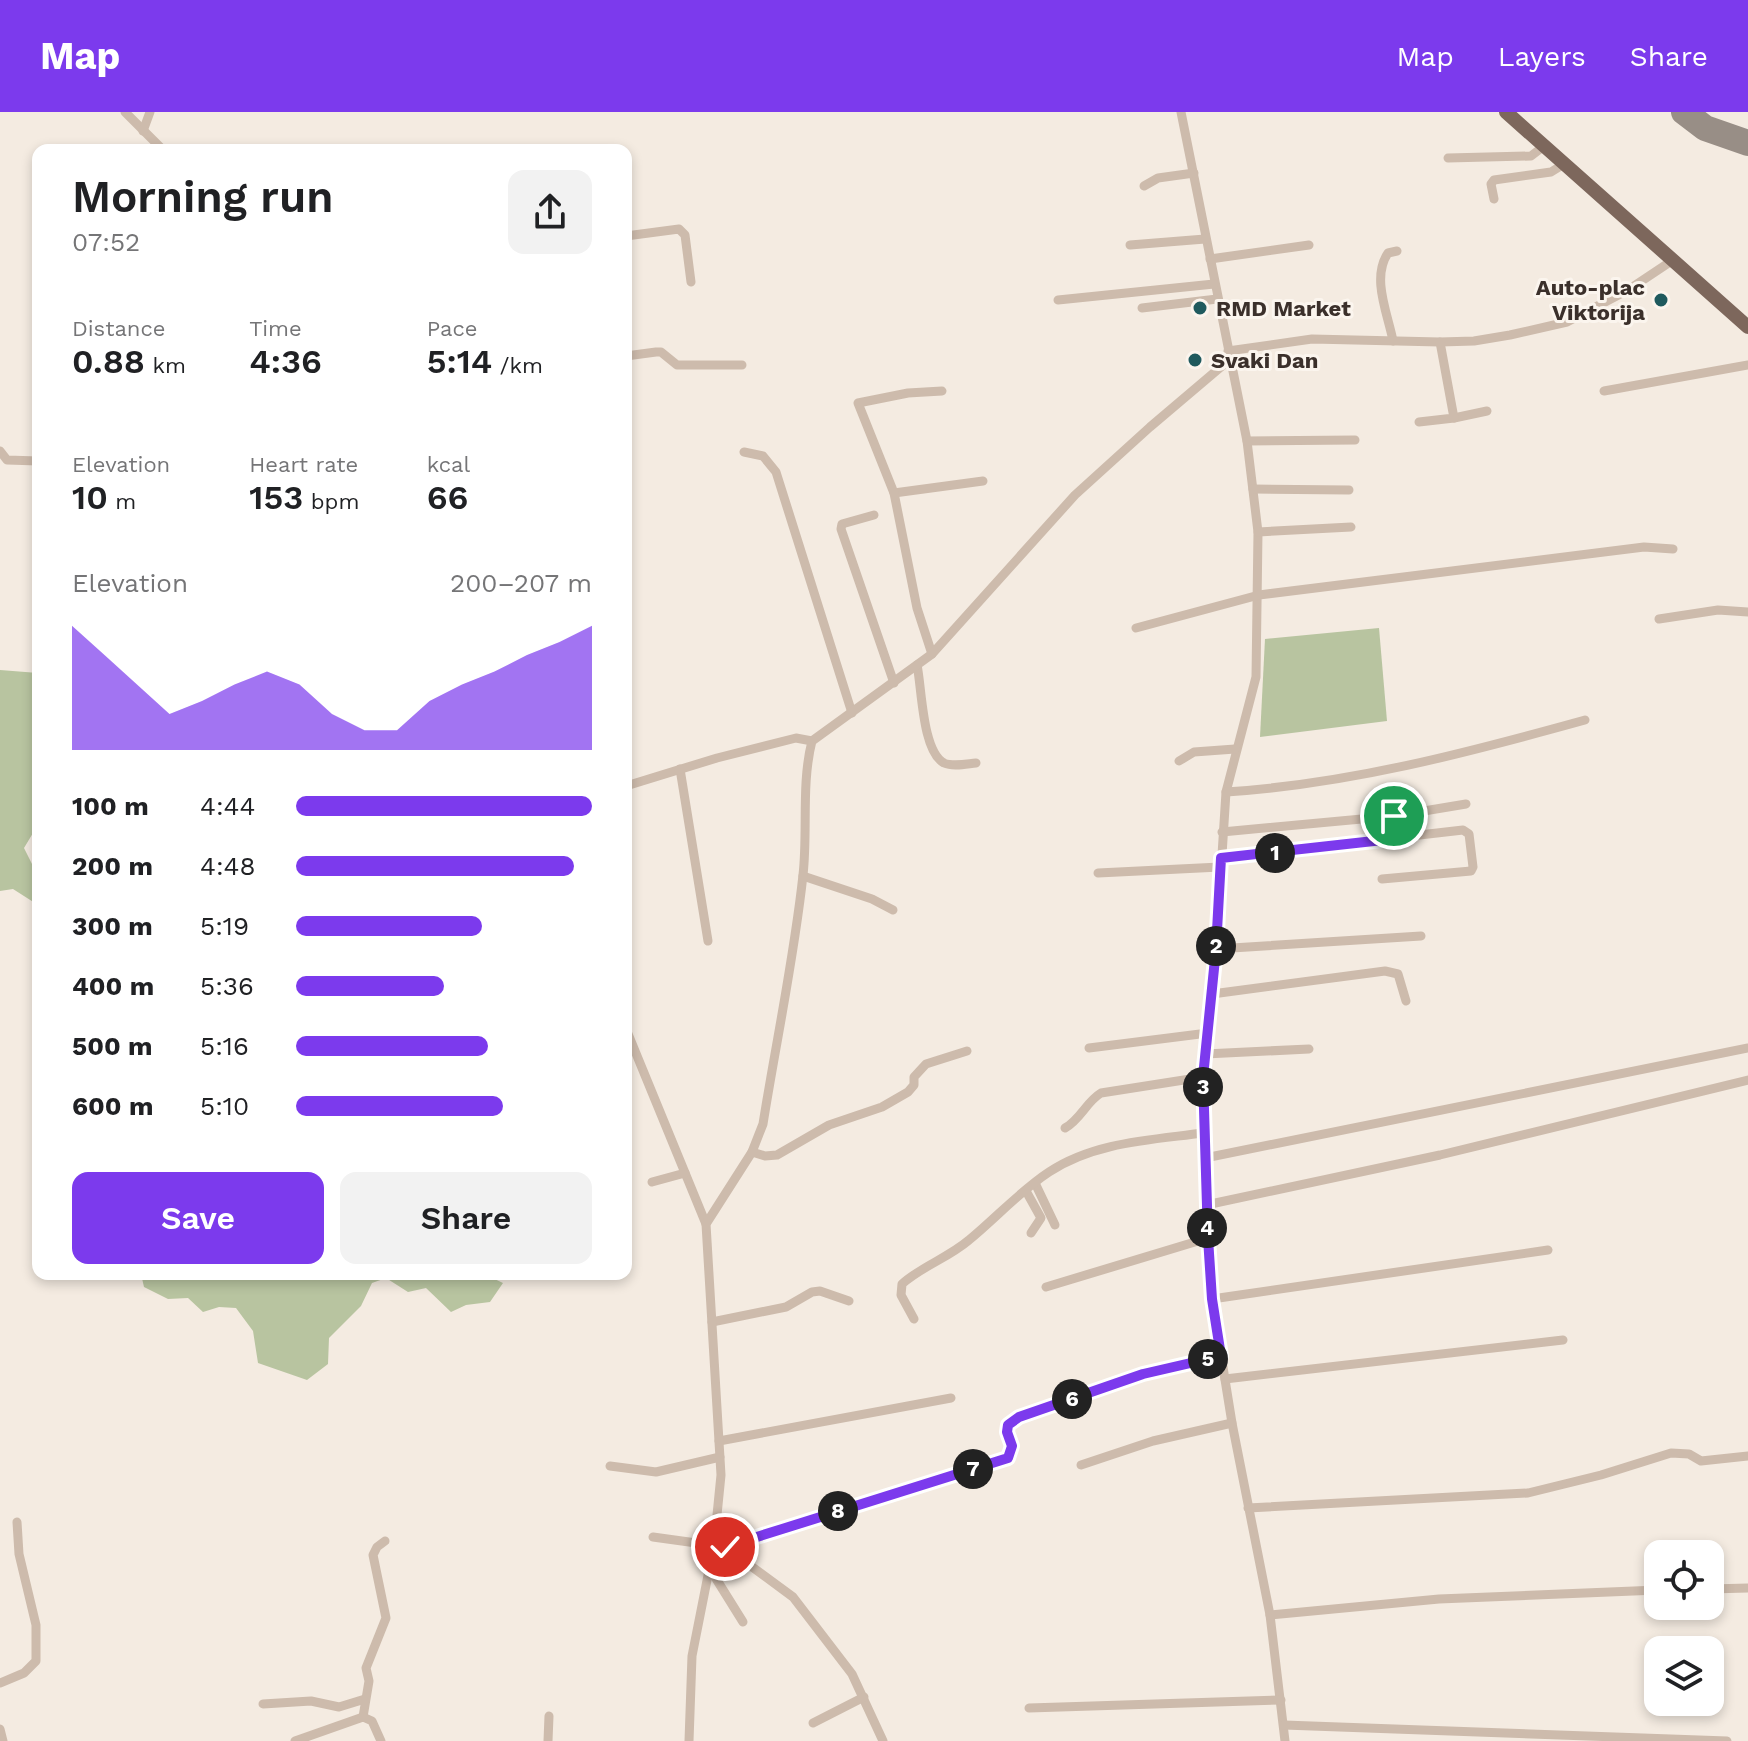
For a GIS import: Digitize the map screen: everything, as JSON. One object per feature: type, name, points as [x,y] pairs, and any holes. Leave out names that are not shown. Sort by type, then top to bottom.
[{"type":"main road","points":[[1506,112],[1748,327]]},
{"type":"street","points":[[125,112],[157,144]]},
{"type":"street","points":[[143,131],[150,112]]},
{"type":"street","points":[[1181,112],[1247,441],[1258,532],[1256,677],[1226,792],[1216,949],[1203,1077],[1203,1133],[1212,1299],[1232,1423],[1270,1615],[1285,1741]]},
{"type":"street","points":[[1448,158],[1531,156],[1544,146]]},
{"type":"street","points":[[1494,199],[1491,184],[1494,180],[1551,172],[1564,164]]},
{"type":"street","points":[[1144,186],[1158,178],[1194,173]]},
{"type":"street","points":[[632,235],[679,229],[685,235],[691,282]]},
{"type":"street","points":[[1130,245],[1205,239]]},
{"type":"street","points":[[1210,259],[1309,245]]},
{"type":"street","points":[[1393,341],[1385,317],[1381,272],[1388,253],[1397,251]]},
{"type":"street","points":[[706,1224],[752,1152],[763,1124],[803,876],[807,760],[812,741],[932,654],[1075,495],[1228,356],[1312,339],[1440,342],[1486,339],[1567,322],[1628,290],[1673,260]]},
{"type":"street","points":[[1058,300],[1214,284]]},
{"type":"street","points":[[1142,308],[1217,299]]},
{"type":"street","points":[[1440,342],[1454,418]]},
{"type":"street","points":[[632,355],[661,352],[677,365],[742,365]]},
{"type":"street","points":[[1604,391],[1748,365]]},
{"type":"street","points":[[932,654],[917,608],[894,493],[858,403],[908,393],[942,391]]},
{"type":"street","points":[[1419,422],[1487,411]]},
{"type":"street","points":[[1247,441],[1355,440]]},
{"type":"street","points":[[0,451],[3,464],[32,462]]},
{"type":"street","points":[[744,452],[763,456],[776,472],[852,713]]},
{"type":"street","points":[[894,493],[983,481]]},
{"type":"street","points":[[1253,489],[1349,490]]},
{"type":"street","points":[[874,515],[847,521],[841,529],[894,683]]},
{"type":"street","points":[[1258,532],[1351,527]]},
{"type":"street","points":[[1136,628],[1259,595],[1644,547],[1673,549]]},
{"type":"street","points":[[1659,619],[1718,610],[1748,612]]},
{"type":"street","points":[[917,665],[934,753],[941,761],[952,765],[976,763]]},
{"type":"street","points":[[1226,792],[1287,788],[1369,775],[1450,757],[1585,720]]},
{"type":"street","points":[[632,784],[796,738],[812,741]]},
{"type":"street","points":[[1179,761],[1194,752],[1235,749]]},
{"type":"street","points":[[680,769],[708,941]]},
{"type":"street","points":[[1222,832],[1394,816],[1466,804]]},
{"type":"street","points":[[1392,839],[1394,816]]},
{"type":"street","points":[[1098,873],[1221,863],[1467,831],[1469,834],[1473,867],[1468,872],[1382,879]]},
{"type":"street","points":[[803,876],[872,899],[893,910]]},
{"type":"street","points":[[1216,949],[1421,936]]},
{"type":"street","points":[[1212,994],[1385,971],[1398,974],[1406,1001]]},
{"type":"street","points":[[1089,1048],[1208,1033]]},
{"type":"street","points":[[632,1044],[706,1224],[721,1475],[714,1545],[692,1656],[689,1741]]},
{"type":"street","points":[[1205,1158],[1748,1048]]},
{"type":"street","points":[[1205,1054],[1309,1049]]},
{"type":"street","points":[[752,1152],[765,1156],[777,1155],[829,1125],[882,1107],[908,1092],[914,1085],[914,1077],[926,1064],[967,1051]]},
{"type":"street","points":[[1065,1128],[1076,1121],[1101,1093],[1203,1077]]},
{"type":"street","points":[[1206,1205],[1440,1155],[1748,1080]]},
{"type":"street","points":[[914,1319],[901,1295],[902,1284],[968,1241],[1049,1172],[1088,1152],[1121,1143],[1203,1133]]},
{"type":"street","points":[[652,1182],[685,1173]]},
{"type":"street","points":[[1035,1183],[1055,1225]]},
{"type":"street","points":[[1026,1191],[1041,1218],[1031,1233]]},
{"type":"street","points":[[1046,1287],[1208,1238]]},
{"type":"street","points":[[1212,1299],[1548,1250]]},
{"type":"street","points":[[712,1322],[786,1307],[812,1292],[820,1291],[849,1301]]},
{"type":"street","points":[[1225,1379],[1563,1340]]},
{"type":"street","points":[[725,1547],[1008,1458],[1012,1446],[1008,1425],[1019,1417],[1143,1374],[1221,1356]]},
{"type":"street","points":[[719,1441],[951,1398]]},
{"type":"street","points":[[1081,1465],[1153,1441],[1232,1423]]},
{"type":"street","points":[[1248,1508],[1528,1493],[1671,1453],[1689,1454],[1701,1461],[1748,1456]]},
{"type":"street","points":[[610,1466],[656,1472],[720,1457]]},
{"type":"street","points":[[0,1683],[24,1673],[36,1661],[36,1625],[19,1554],[17,1522]]},
{"type":"street","points":[[653,1537],[725,1547],[793,1597],[852,1674],[883,1741]]},
{"type":"street","points":[[363,1717],[369,1681],[366,1668],[386,1618],[373,1555],[385,1541]]},
{"type":"street","points":[[710,1569],[743,1622]]},
{"type":"street","points":[[1724,1589],[1748,1588]]},
{"type":"street","points":[[1270,1615],[1439,1599],[1644,1591]]},
{"type":"street","points":[[813,1723],[864,1697]]},
{"type":"street","points":[[263,1704],[311,1701],[339,1707],[365,1699]]},
{"type":"street","points":[[1029,1708],[1281,1700]]},
{"type":"street","points":[[548,1741],[549,1716]]},
{"type":"street","points":[[295,1741],[363,1717],[372,1721],[381,1741]]},
{"type":"street","points":[[1284,1725],[1727,1741]]},
{"type":"street","points":[[0,1729],[3,1741]]},
{"type":"green space","points":[[1379,628],[1387,721],[1260,737],[1265,639]]},
{"type":"green space","points":[[0,670],[32,673],[32,835],[24,848],[32,864],[32,901],[13,889],[0,891]]},
{"type":"green space","points":[[142,1280],[380,1280],[372,1283],[361,1306],[329,1338],[328,1364],[307,1380],[258,1363],[253,1331],[236,1308],[219,1307],[203,1312],[188,1298],[168,1299],[144,1287]]},
{"type":"green space","points":[[389,1280],[497,1280],[503,1283],[490,1302],[466,1305],[451,1312],[426,1288],[408,1292]]},
{"type":"taxiway","points":[[1684,112],[1705,128],[1748,143]]},
{"type":"place","name":"Auto-plac Viktorija","points":[[1661,300]]},
{"type":"place","name":"RMD Market","points":[[1200,308]]},
{"type":"place","name":"Svaki Dan","points":[[1195,360]]},
{"type":"route","points":[[725,1547],[1008,1458],[1012,1446],[1008,1425],[1019,1417],[1143,1374],[1221,1356],[1212,1299],[1208,1238],[1203,1077],[1216,949],[1221,858],[1392,839],[1394,816]]}]
